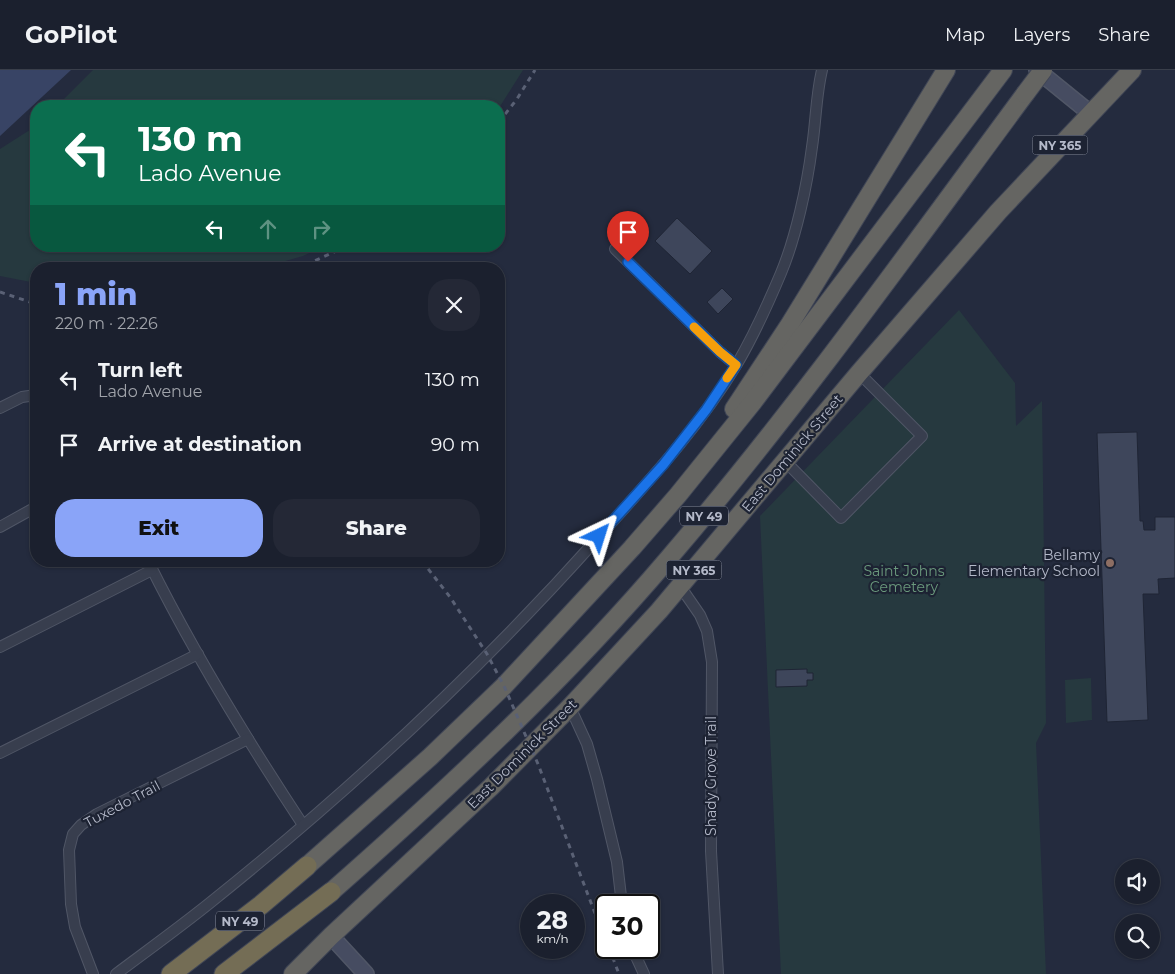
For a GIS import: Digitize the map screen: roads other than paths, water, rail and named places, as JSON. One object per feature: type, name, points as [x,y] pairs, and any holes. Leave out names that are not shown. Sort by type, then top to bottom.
[{"type":"highway","points":[[678,495],[790,324],[946,70]]},
{"type":"highway","name":"NY 49","points":[[230,970],[331,892],[384,846],[506,731],[574,663],[667,560],[738,476],[834,352],[1043,70]]},
{"type":"highway","name":"East Dominick Street","points":[[293,974],[331,936],[491,787],[570,707],[659,611],[859,373],[998,212],[1132,70]]},
{"type":"highway","name":"NY 49","points":[[171,974],[261,906],[430,757],[504,686],[632,548],[678,495],[753,402],[1000,75]]},
{"type":"main road","points":[[1037,70],[1090,113]]},
{"type":"main road","points":[[331,936],[366,974]]},
{"type":"street","points":[[116,974],[210,903],[304,825],[359,777],[464,677],[574,565],[663,465],[706,410],[736,365],[760,320],[789,251],[812,149],[822,70]]},
{"type":"street","points":[[616,249],[720,352],[736,365]]},
{"type":"street","points":[[785,461],[841,518],[922,436],[859,373]]},
{"type":"street","points":[[0,408],[22,397],[30,396]]},
{"type":"street","points":[[0,527],[30,510]]},
{"type":"street","points":[[0,647],[148,567]]},
{"type":"street","points":[[151,567],[198,654],[248,739],[304,825]]},
{"type":"street","name":"Shady Grove Trail","points":[[680,586],[700,615],[706,631],[712,662],[712,851],[718,974]]},
{"type":"street","points":[[0,753],[198,654]]},
{"type":"street","points":[[570,707],[587,744],[597,780],[617,862],[621,894]]},
{"type":"street","name":"Tuxedo Trail","points":[[93,974],[70,904],[69,850],[73,834],[81,825],[97,814],[248,739]]},
{"type":"street","points":[[637,959],[644,974]]},
{"type":"water","points":[[0,70],[71,70],[39,100],[30,100],[30,108],[0,136]]},
{"type":"railway","points":[[505,114],[535,70]]},
{"type":"railway","points":[[312,262],[334,252]]},
{"type":"railway","points":[[0,292],[30,302]]},
{"type":"railway","points":[[427,567],[450,597],[487,654],[504,686],[538,764],[595,913]]},
{"type":"railway","points":[[613,959],[619,974]]},
{"type":"place","name":"Bellamy Elementary School","points":[[1110,563]]},
{"type":"park label","name":"Saint Johns Cemetery","points":[[904,580]]}]
